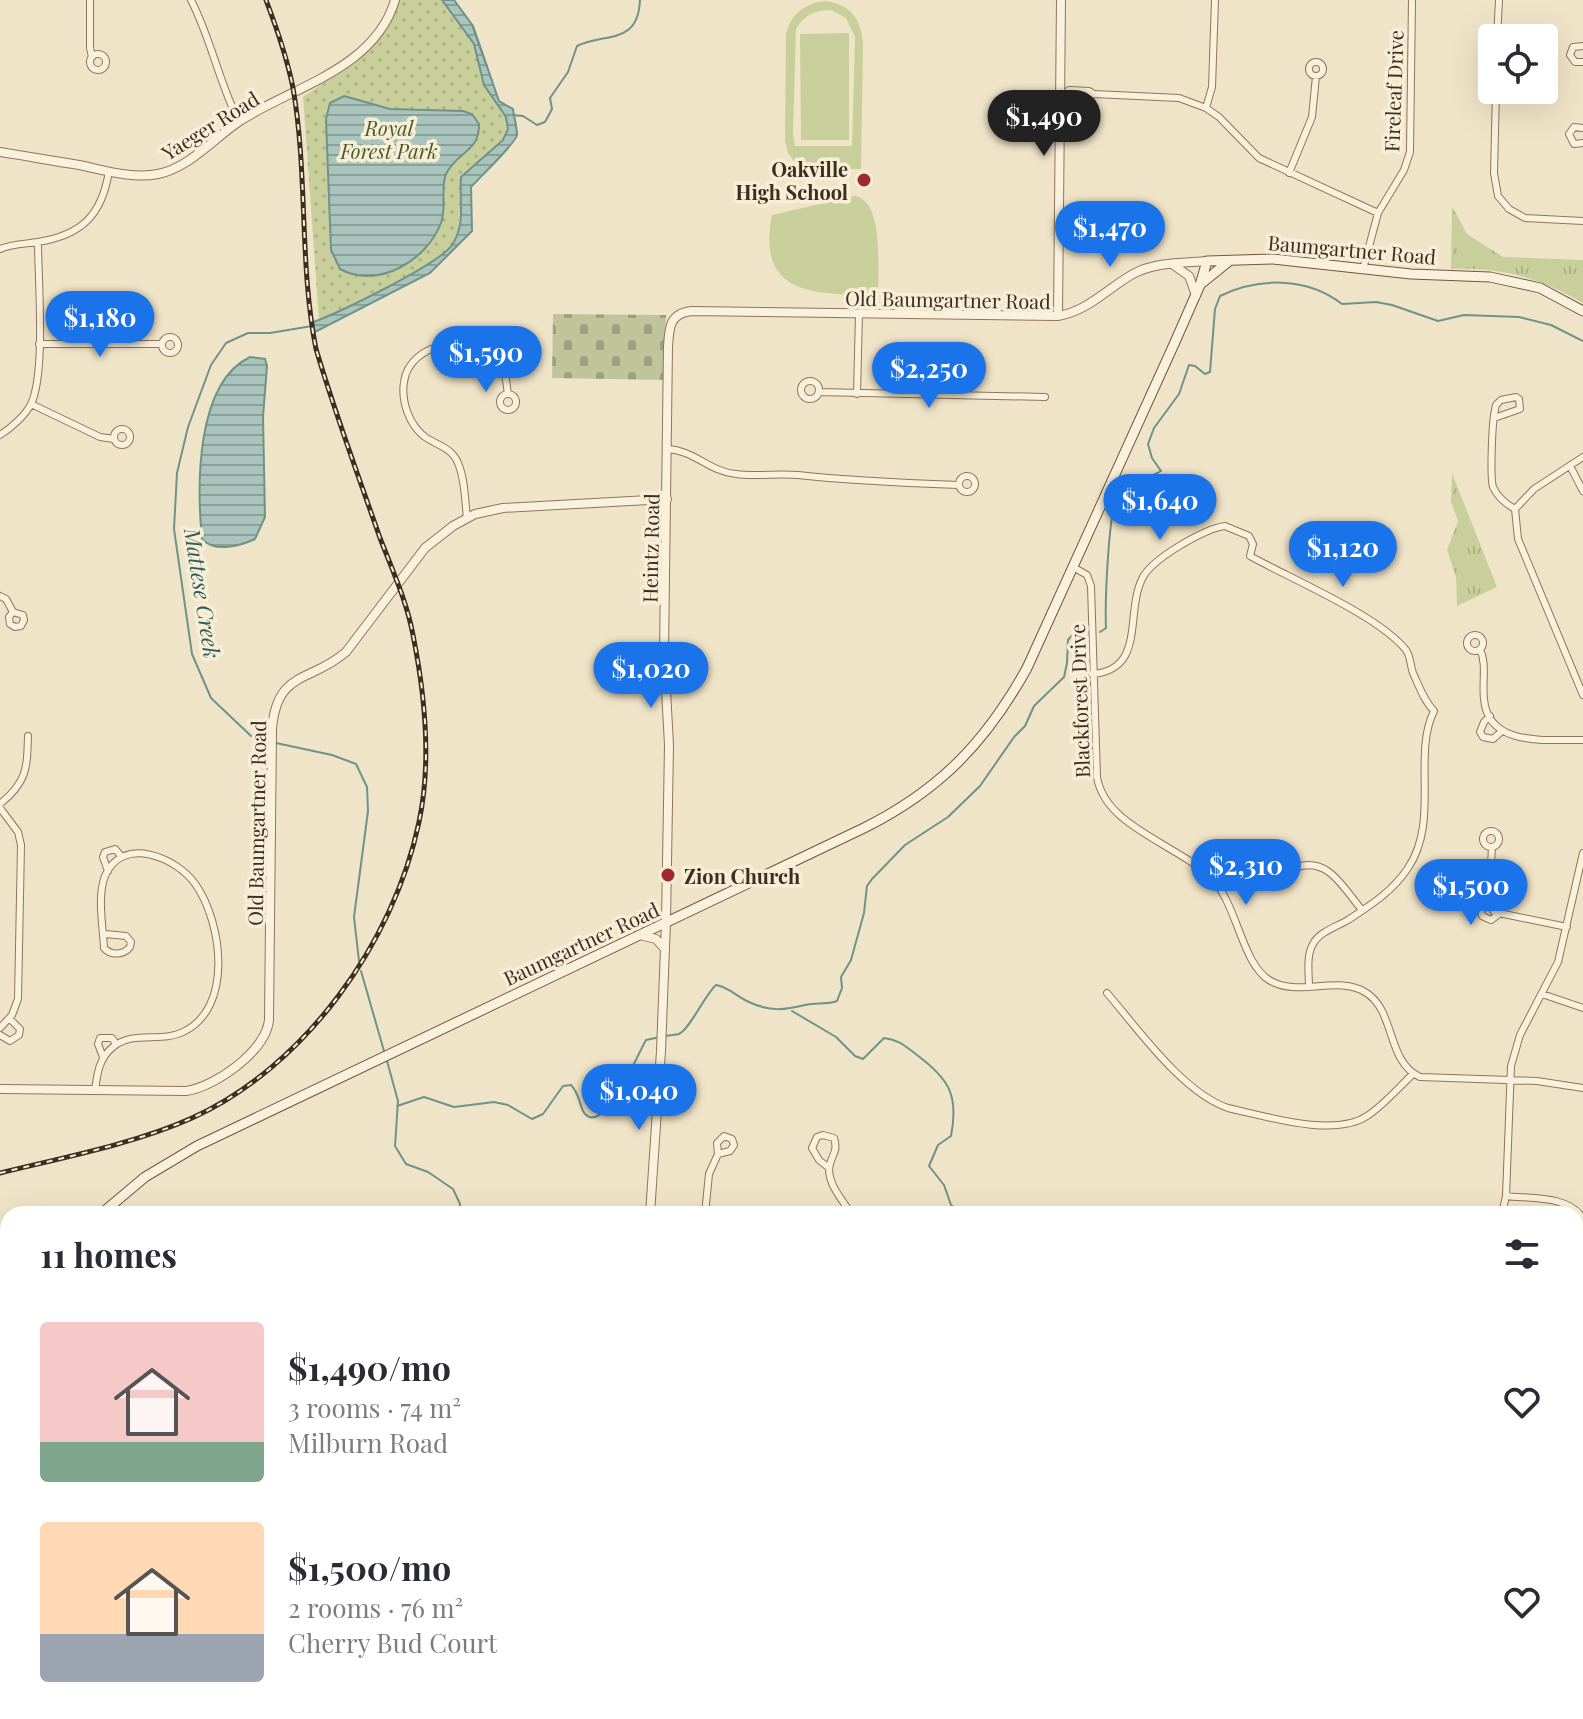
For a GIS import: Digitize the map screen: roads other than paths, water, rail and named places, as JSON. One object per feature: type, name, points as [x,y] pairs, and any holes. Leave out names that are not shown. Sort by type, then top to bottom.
[{"type":"main road","points":[[1198,290],[1230,260]]},
{"type":"main road","name":"Baumgartner Road","points":[[110,1206],[177,1157],[882,819],[912,801],[953,768],[985,735],[1027,668],[1198,290],[1207,261],[1291,260],[1363,269],[1507,279],[1540,288],[1583,311]]},
{"type":"street","points":[[90,0],[92,57]]},
{"type":"street","points":[[191,0],[223,89],[239,122]]},
{"type":"street","name":"Yaeger Road","points":[[0,152],[146,175],[171,170],[239,122],[307,87],[361,50],[381,30],[395,0]]},
{"type":"street","points":[[1058,316],[1063,94],[1061,0]]},
{"type":"street","points":[[1206,108],[1212,87],[1215,0]]},
{"type":"street","name":"Fireleaf Drive","points":[[1363,269],[1378,213],[1404,170],[1410,152],[1412,0]]},
{"type":"street","points":[[1498,24],[1499,0]]},
{"type":"street","points":[[1583,46],[1575,45],[1570,52],[1570,58],[1575,62],[1583,62]]},
{"type":"street","points":[[1289,173],[1312,117],[1316,76]]},
{"type":"street","points":[[1063,94],[1067,98],[1089,98],[1094,94],[1179,98],[1206,108],[1259,158],[1378,213]]},
{"type":"street","points":[[1496,104],[1494,173],[1498,196],[1509,209],[1525,218],[1583,221]]},
{"type":"street","points":[[1583,128],[1574,127],[1569,134],[1571,142],[1583,143]]},
{"type":"street","points":[[0,249],[62,236],[84,225],[102,200],[109,171]]},
{"type":"street","points":[[0,435],[31,404],[37,379],[38,242]]},
{"type":"street","name":"Old Baumgartner Road","points":[[675,316],[692,311],[1058,316],[1077,311],[1135,273],[1152,266],[1207,261]]},
{"type":"street","points":[[1171,264],[1189,276],[1198,290]]},
{"type":"street","points":[[857,394],[859,314]]},
{"type":"street","name":"Heintz Road","points":[[651,1206],[666,922],[669,745],[664,631],[668,331],[675,316]]},
{"type":"street","points":[[39,344],[162,344]]},
{"type":"street","points":[[467,518],[458,464],[444,446],[418,430],[407,412],[403,391],[406,373],[418,355],[430,349],[473,344],[486,348],[498,359],[505,371],[508,394]]},
{"type":"street","points":[[819,392],[1045,397]]},
{"type":"street","points":[[1494,418],[1520,409],[1519,399],[1510,398],[1497,403],[1494,418],[1492,484],[1506,505],[1515,509]]},
{"type":"street","points":[[31,404],[100,437],[114,439]]},
{"type":"street","points":[[667,449],[692,454],[724,473],[739,475],[797,475],[854,481],[959,485]]},
{"type":"street","points":[[1583,457],[1534,489],[1515,509],[1518,539],[1579,671],[1583,695]]},
{"type":"street","points":[[1570,466],[1583,491]]},
{"type":"street","name":"Old Baumgartner Road","points":[[0,1089],[177,1092],[201,1088],[215,1081],[254,1050],[263,1039],[269,1020],[271,747],[275,707],[282,693],[294,682],[346,652],[425,548],[467,518],[493,509],[667,499]]},
{"type":"street","points":[[1092,674],[1115,668],[1126,656],[1138,588],[1150,567],[1206,532],[1225,526],[1249,536],[1253,544],[1250,556],[1358,613],[1396,639],[1409,654],[1412,671],[1426,702],[1434,711],[1427,735],[1423,829],[1415,856],[1400,879],[1385,894],[1315,941],[1309,956],[1309,987]]},
{"type":"street","name":"Blackforest Drive","points":[[1073,567],[1090,580],[1097,777],[1109,807],[1214,881],[1226,898],[1253,961],[1265,977],[1281,985],[1349,987],[1372,997],[1401,1060],[1413,1074]]},
{"type":"street","points":[[0,596],[6,599],[13,612]]},
{"type":"street","points":[[1480,649],[1484,657],[1484,701],[1490,716],[1502,731],[1526,739],[1583,740]]},
{"type":"street","points":[[1490,716],[1480,732],[1483,737],[1493,739],[1502,731]]},
{"type":"street","points":[[0,1028],[16,1010],[19,989],[21,845],[18,832],[0,806],[24,777],[28,736]]},
{"type":"street","points":[[1492,847],[1489,902],[1494,912],[1567,927]]},
{"type":"street","points":[[108,871],[103,857],[105,852],[115,849],[122,857]]},
{"type":"street","points":[[95,1091],[103,1057],[116,1044],[129,1038],[171,1036],[190,1028],[213,1000],[217,959],[211,913],[192,880],[173,864],[152,855],[140,853],[122,857],[108,871],[103,887],[103,944],[106,951],[120,953],[130,947],[131,942],[126,936],[105,934]]},
{"type":"street","points":[[1504,1206],[1509,1080],[1520,1035],[1558,962],[1583,853]]},
{"type":"street","points":[[1297,867],[1312,863],[1325,868],[1362,910]]},
{"type":"street","points":[[1489,902],[1481,911],[1482,916],[1491,920],[1499,914]]},
{"type":"street","points":[[640,935],[656,939],[665,949]]},
{"type":"street","points":[[1107,993],[1193,1089],[1214,1104],[1228,1108],[1318,1125],[1342,1126],[1366,1117],[1413,1074],[1430,1079],[1546,1082],[1583,1088]]},
{"type":"street","points":[[1542,994],[1583,1008]]},
{"type":"street","points":[[0,1035],[10,1041],[19,1035],[20,1029],[10,1019]]},
{"type":"street","points":[[103,1057],[98,1044],[100,1038],[112,1038],[116,1044]]},
{"type":"street","points":[[829,1168],[837,1148],[834,1138],[823,1135],[817,1137],[812,1148],[819,1160],[829,1168],[836,1191],[846,1206]]},
{"type":"street","points":[[706,1206],[709,1174],[718,1154]]},
{"type":"street","points":[[1506,1196],[1570,1206]]},
{"type":"water","points":[[442,0],[454,0],[473,26],[499,101],[513,109],[517,135],[471,187],[472,231],[430,273],[313,333],[311,323],[408,276],[452,245],[459,229],[461,177],[503,140],[508,129],[506,117],[484,85],[474,44]]},
{"type":"water","points":[[344,96],[390,109],[463,111],[472,114],[479,124],[476,141],[446,174],[443,217],[425,249],[400,268],[370,276],[355,275],[340,269],[331,250],[326,119],[330,103]]},
{"type":"water","points":[[250,357],[265,359],[267,366],[263,417],[265,517],[255,539],[235,546],[214,546],[202,539],[200,466],[204,439],[209,413],[219,389],[232,370]]},
{"type":"waterway","points":[[513,115],[523,116],[537,125],[545,122],[552,109],[550,98],[568,72],[577,46],[627,31],[638,15],[640,0]]},
{"type":"waterway","name":"Mattese Creek","points":[[472,25],[487,67]]},
{"type":"waterway","points":[[1100,632],[1106,628],[1108,555],[1116,498],[1124,486],[1161,471],[1152,458],[1148,444],[1154,428],[1179,394],[1189,365],[1205,374],[1210,372],[1215,309],[1220,296],[1251,285],[1282,283],[1314,289],[1342,304],[1376,302],[1438,321],[1464,315],[1519,317],[1551,325],[1583,341]]},
{"type":"waterway","name":"Mattese Creek","points":[[270,741],[251,736],[211,698],[192,654],[174,529],[177,473],[188,427],[211,365],[226,343],[248,333],[312,326]]},
{"type":"waterway","points":[[666,1036],[683,1031],[716,985],[771,1009],[837,1001],[842,988],[841,977],[851,960],[864,913],[867,886],[905,845],[948,817],[980,786],[1025,726],[1034,706],[1064,677],[1068,640],[1073,634],[1083,633]]},
{"type":"waterway","name":"Mattese Creek","points":[[276,743],[332,755],[356,764],[367,787],[368,811],[354,917],[359,961]]},
{"type":"waterway","name":"Mattese Creek","points":[[361,971],[384,1051]]},
{"type":"waterway","points":[[792,1011],[836,1037],[855,1056],[863,1059],[884,1038],[898,1042],[944,1080],[954,1109],[951,1136],[938,1145],[929,1166],[944,1185],[952,1206]]},
{"type":"waterway","points":[[397,1106],[424,1097],[454,1107],[494,1102],[508,1105],[532,1119],[543,1114],[563,1086],[571,1085],[583,1112],[593,1117],[611,1103],[646,1040],[660,1037]]},
{"type":"waterway","name":"Mattese Creek","points":[[387,1061],[398,1101],[395,1146],[406,1164],[428,1172],[453,1189],[460,1206]]},
{"type":"railway","points":[[0,1173],[97,1150],[170,1127],[233,1096],[272,1067],[307,1034],[366,955],[389,912],[407,867],[419,822],[426,752],[424,704],[417,658],[403,598],[316,349],[307,284],[298,120],[288,65],[266,0]]},
{"type":"place","name":"Oakville High School","points":[[864,180]]},
{"type":"place","name":"Zion Church","points":[[668,875]]},
{"type":"park label","name":"Royal Forest Park","points":[[389,138]]}]
